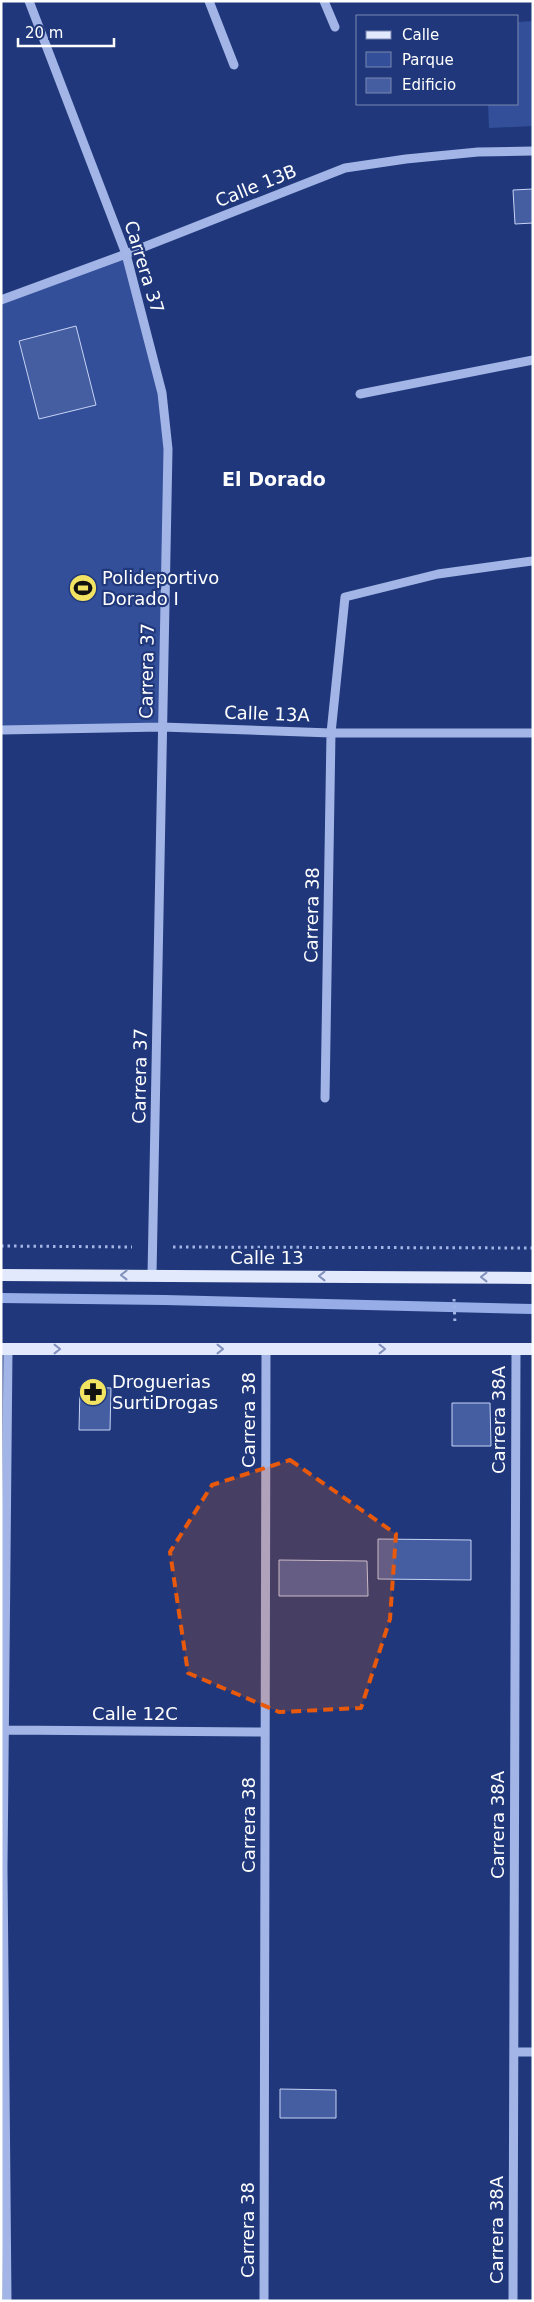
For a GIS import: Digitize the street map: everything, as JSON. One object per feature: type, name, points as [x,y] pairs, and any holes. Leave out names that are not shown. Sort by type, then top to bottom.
[{"type":"main road","name":"Calle 13","points":[[1,1275],[152,1274],[533,1278]]},
{"type":"main road","points":[[5,1350],[533,1349]]},
{"type":"street","name":"Carrera 37","points":[[30,1],[126,254],[162,393],[168,449],[152,1274]]},
{"type":"street","points":[[209,1],[234,65]]},
{"type":"street","points":[[324,1],[335,28]]},
{"type":"street","name":"Calle 13B","points":[[1,300],[126,254],[345,168],[406,158],[533,151]]},
{"type":"street","points":[[360,394],[533,360]]},
{"type":"street","name":"Carrera 38","points":[[325,1098],[330,733],[345,596],[438,574],[532,561]]},
{"type":"street","name":"Calle 13A","points":[[1,730],[162,727],[330,733],[533,733]]},
{"type":"street","name":"Carrera 38","points":[[264,2301],[266,1349]]},
{"type":"street","name":"Carrera 38A","points":[[513,2301],[516,1349]]},
{"type":"street","points":[[5,1350],[6,1730],[2,1868],[7,2301]]},
{"type":"street","name":"Calle 12C","points":[[6,1730],[265,1732]]},
{"type":"street","points":[[514,2052],[533,2052]]},
{"type":"path","points":[[1,1246],[533,1248]]},
{"type":"path","points":[[454,1296],[455,1328]]},
{"type":"highlighted area","points":[[290,1460],[396,1534],[390,1619],[361,1708],[279,1712],[188,1673],[170,1552],[212,1485]]},
{"type":"green space","points":[[533,21],[533,126],[489,128],[488,105],[519,105],[519,22]]},
{"type":"green space","name":"Polideportivo Dorado I","points":[[126,254],[162,393],[168,449],[162,727],[1,730],[1,300]]},
{"type":"building","points":[[533,189],[533,223],[515,224],[513,190]]},
{"type":"building","points":[[76,326],[96,405],[39,419],[19,341]]},
{"type":"building","points":[[80,1387],[111,1388],[110,1430],[79,1430]]},
{"type":"building","points":[[452,1403],[490,1403],[491,1446],[452,1446]]},
{"type":"building","points":[[378,1539],[471,1540],[471,1580],[378,1579]]},
{"type":"building","points":[[279,1560],[367,1561],[368,1596],[279,1596]]},
{"type":"building","points":[[280,2089],[336,2090],[336,2118],[280,2118]]},
{"type":"waterway","points":[[1,1298],[533,1309]]},
{"type":"place","name":"Polideportivo Dorado I","points":[[83,588]]},
{"type":"place","name":"Droguerias SurtiDrogas","points":[[93,1392]]},
{"type":"district","name":"El Dorado","points":[[274,479]]}]
